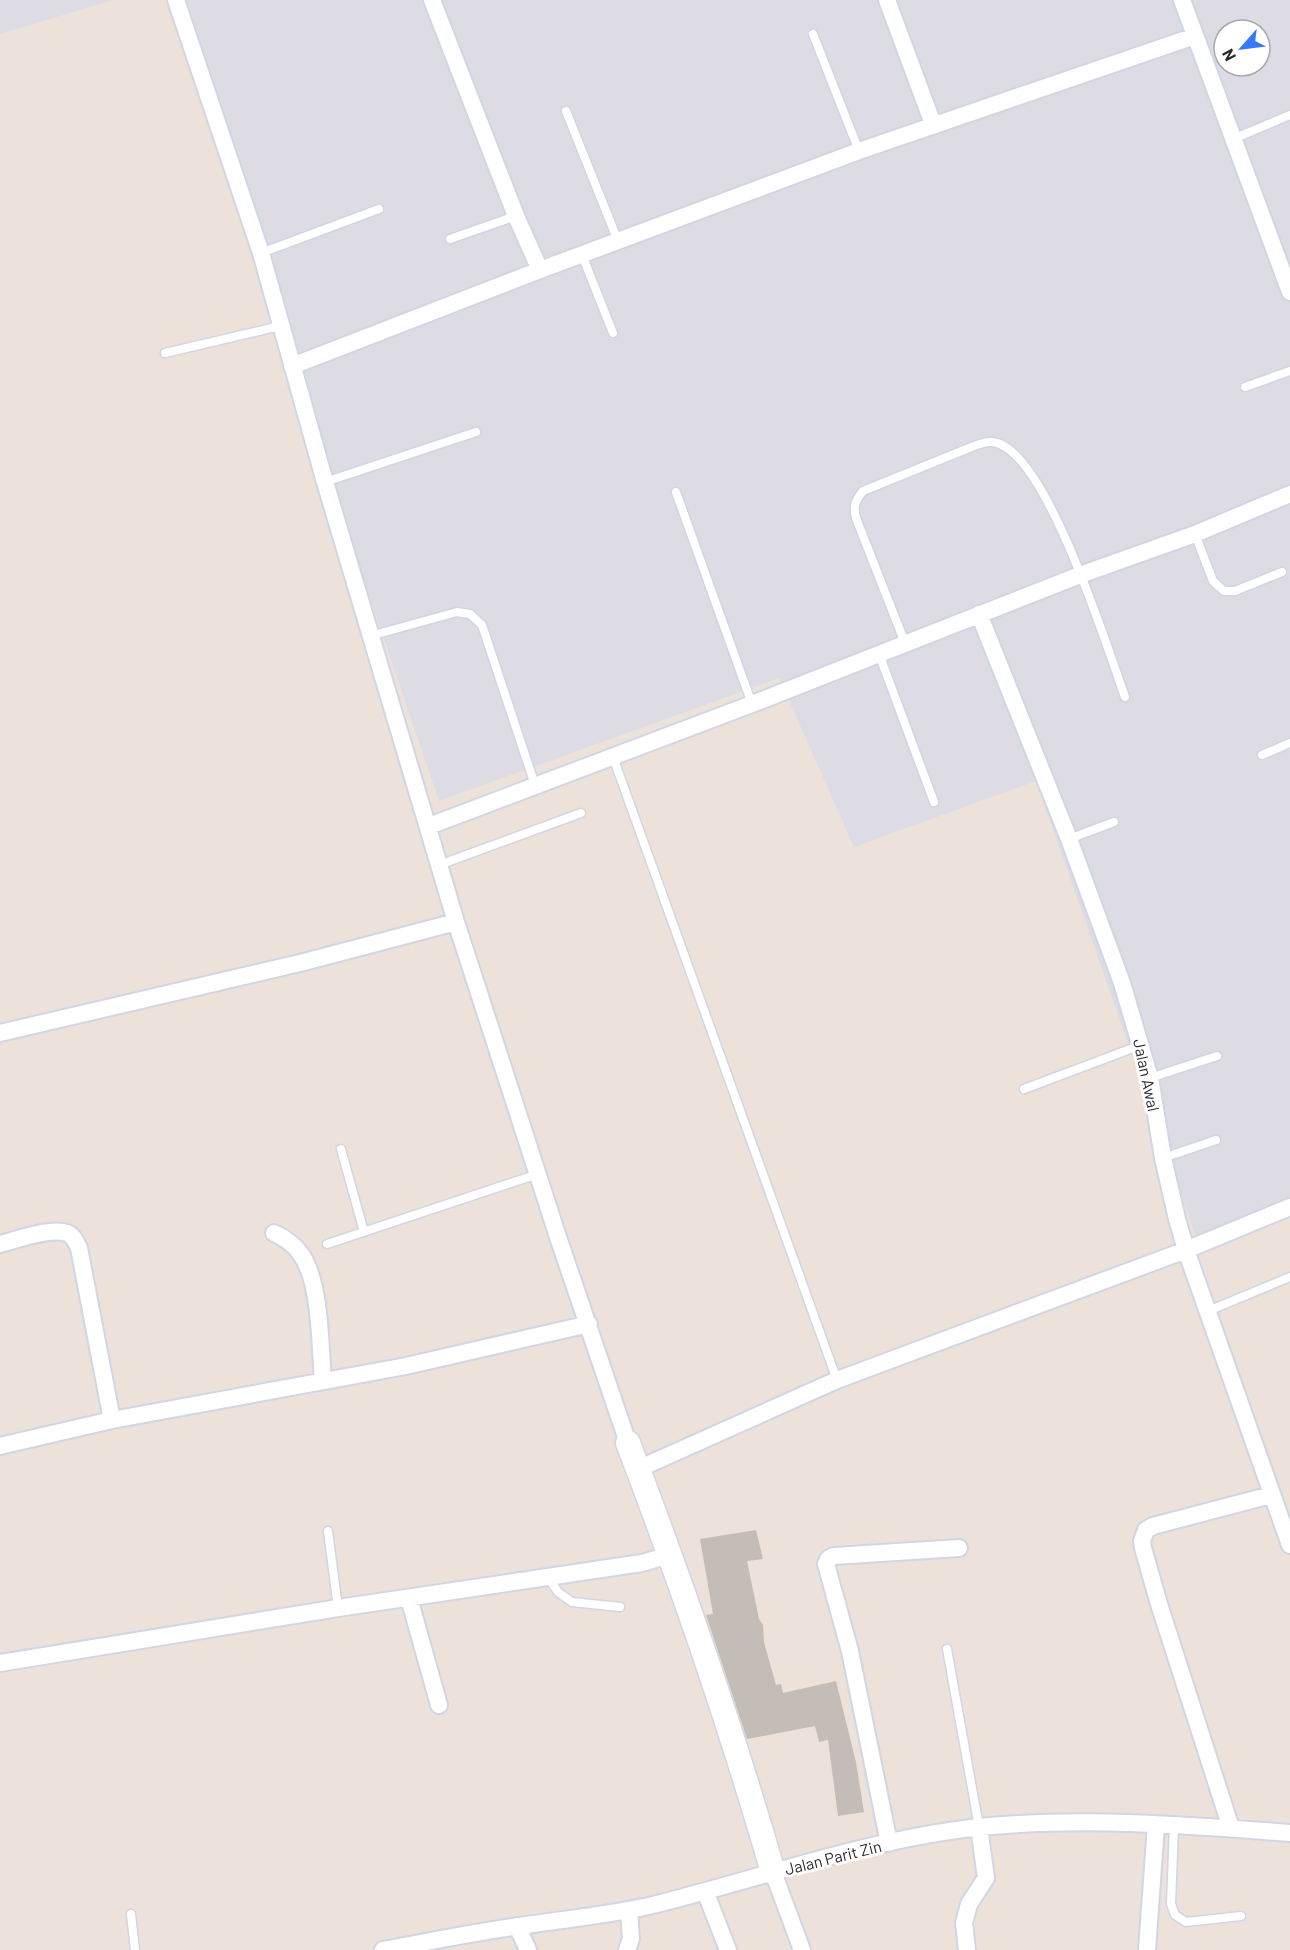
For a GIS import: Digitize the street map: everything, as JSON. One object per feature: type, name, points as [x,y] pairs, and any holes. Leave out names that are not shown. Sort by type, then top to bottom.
[{"type":"street","points":[[176,0],[261,253],[325,482],[456,922],[558,1237],[633,1455],[655,1560],[741,1762],[773,1872],[802,1950]]},
{"type":"street","points":[[432,0],[516,216],[540,270]]},
{"type":"street","points":[[887,0],[933,124]]},
{"type":"street","points":[[1182,0],[1290,291]]},
{"type":"street","points":[[292,366],[540,270],[859,151],[1195,36]]},
{"type":"street","points":[[429,826],[752,704],[1080,575],[1195,534],[1290,494]]},
{"type":"street","name":"Jalan Awal","points":[[979,614],[1069,839],[1122,983],[1150,1078],[1163,1158],[1186,1250],[1290,1545]]},
{"type":"street","points":[[0,1033],[304,962],[456,922]]},
{"type":"street","points":[[633,1455],[835,1376],[1186,1250],[1290,1207]]},
{"type":"street","points":[[0,1244],[47,1232],[68,1233],[74,1238],[79,1248],[112,1420]]},
{"type":"street","points":[[274,1233],[288,1240],[301,1254],[310,1273],[317,1309],[323,1382]]},
{"type":"street","points":[[0,1446],[112,1420],[406,1366],[589,1324]]},
{"type":"street","points":[[1231,1828],[1159,1604],[1142,1541],[1146,1530],[1153,1526],[1271,1495]]},
{"type":"street","points":[[889,1843],[850,1651],[826,1564],[828,1559],[834,1556],[959,1548]]},
{"type":"street","points":[[0,1663],[338,1608],[655,1560]]},
{"type":"street","points":[[409,1598],[440,1705]]},
{"type":"street","name":"Jalan Parit Zin","points":[[383,1950],[517,1926],[629,1910],[818,1859],[889,1843],[979,1827],[1088,1822],[1290,1833]]},
{"type":"street","points":[[1147,1950],[1156,1825]]},
{"type":"street","points":[[967,1950],[964,1923],[969,1904],[986,1878],[979,1827]]},
{"type":"street","points":[[705,1891],[728,1950]]},
{"type":"street","points":[[627,1950],[631,1939],[629,1910]]},
{"type":"street","points":[[517,1926],[528,1950]]},
{"type":"lane","points":[[813,34],[859,151]]},
{"type":"lane","points":[[566,111],[618,242]]},
{"type":"lane","points":[[1233,139],[1290,115]]},
{"type":"lane","points":[[261,253],[379,209]]},
{"type":"lane","points":[[450,240],[516,216]]},
{"type":"lane","points":[[582,255],[613,333]]},
{"type":"lane","points":[[165,353],[280,326]]},
{"type":"lane","points":[[1245,387],[1290,371]]},
{"type":"lane","points":[[325,482],[476,432]]},
{"type":"lane","points":[[905,643],[856,518],[855,501],[863,491],[974,446],[986,442],[1000,444],[1023,462],[1059,522],[1125,697]]},
{"type":"lane","points":[[676,492],[752,704]]},
{"type":"lane","points":[[1195,534],[1213,581],[1224,591],[1235,591],[1282,572]]},
{"type":"lane","points":[[370,636],[457,612],[470,614],[482,625],[535,785]]},
{"type":"lane","points":[[879,654],[934,802]]},
{"type":"lane","points":[[1262,755],[1290,743]]},
{"type":"lane","points":[[613,757],[835,1376]]},
{"type":"lane","points":[[439,865],[581,813]]},
{"type":"lane","points":[[1069,839],[1113,822]]},
{"type":"lane","points":[[1024,1089],[1141,1045]]},
{"type":"lane","points":[[1150,1078],[1217,1056]]},
{"type":"lane","points":[[1163,1158],[1216,1140]]},
{"type":"lane","points":[[341,1149],[364,1232]]},
{"type":"lane","points":[[327,1244],[538,1174]]},
{"type":"lane","points":[[1208,1311],[1290,1277]]},
{"type":"lane","points":[[328,1531],[338,1608]]},
{"type":"lane","points":[[548,1577],[558,1592],[572,1602],[620,1607]]},
{"type":"lane","points":[[947,1649],[979,1827]]},
{"type":"lane","points":[[1174,1826],[1171,1904],[1175,1915],[1186,1922],[1241,1916]]},
{"type":"lane","points":[[131,1914],[135,1950]]},
{"type":"shaded area","points":[[0,0],[113,0],[0,34]]},
{"type":"shaded area","points":[[167,0],[1290,0],[1290,1206],[1199,1245],[1036,781],[854,847],[779,678],[439,801]]},
{"type":"building","points":[[756,1530],[763,1559],[747,1561],[759,1619],[763,1625],[764,1642],[776,1685],[781,1684],[783,1693],[836,1681],[856,1762],[864,1812],[838,1816],[828,1740],[819,1742],[815,1726],[747,1739],[706,1615],[713,1614],[700,1539]]}]
